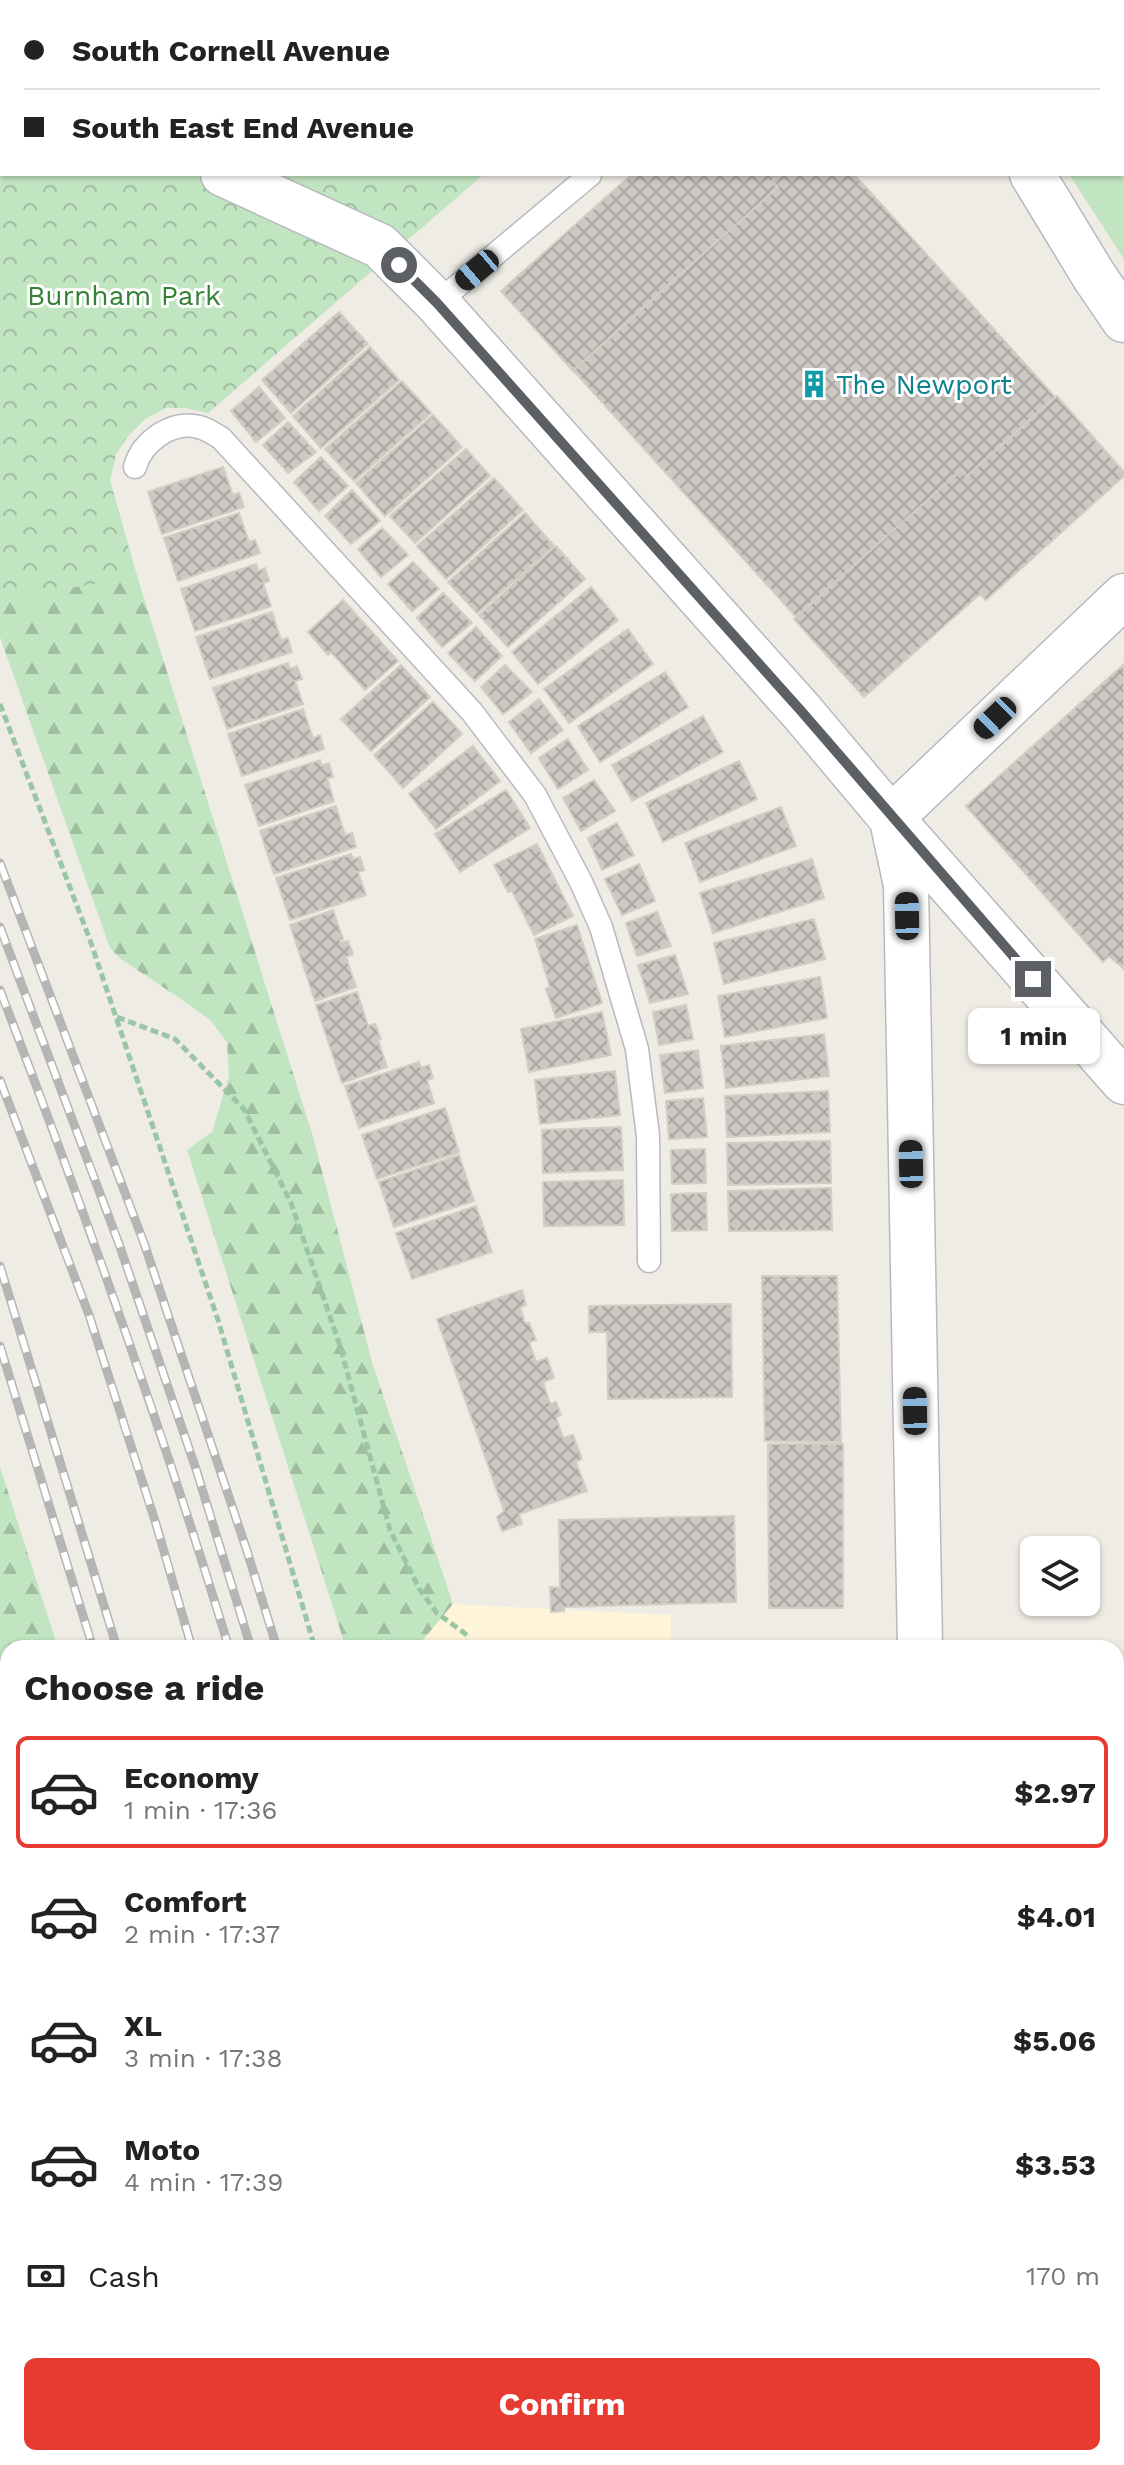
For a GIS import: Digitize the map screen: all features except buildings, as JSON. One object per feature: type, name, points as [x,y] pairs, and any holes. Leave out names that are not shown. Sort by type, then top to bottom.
[{"type":"street","points":[[227,176],[380,246],[437,303],[802,712],[891,818],[1124,1082]]},
{"type":"street","points":[[1033,176],[1124,320]]},
{"type":"street","points":[[891,818],[1124,596]]},
{"type":"street","points":[[891,818],[906,885],[920,1640]]},
{"type":"lane","points":[[437,303],[589,176]]},
{"type":"lane","points":[[135,467],[144,447],[178,427],[202,427],[221,438],[472,712],[535,795],[601,927],[637,1049],[648,1136],[649,1261]]},
{"type":"path","points":[[0,704],[90,940],[218,1320],[313,1640]]},
{"type":"path","points":[[116,1017],[175,1039],[244,1109],[291,1203],[340,1346],[390,1530],[420,1590],[437,1613],[467,1635]]},
{"type":"shaded area","points":[[453,1604],[671,1615],[671,1640],[423,1640]]},
{"type":"green space","points":[[0,176],[4,176],[208,413],[187,408],[166,408],[144,419],[116,454],[110,481],[313,1137],[372,1362],[453,1604],[423,1640],[343,1640],[187,1150],[212,1132],[229,1076],[227,1042],[210,1020],[121,959],[110,948],[0,637]]},
{"type":"green space","name":"Burnham Park","points":[[0,176],[482,176],[208,413],[187,408],[166,408],[145,419],[128,436],[116,454],[110,481],[137,576],[0,601]]},
{"type":"green space","points":[[1070,176],[1124,176],[1124,259]]},
{"type":"green space","points":[[0,1467],[55,1640],[0,1640]]},
{"type":"railway","points":[[0,863],[144,1243],[275,1640]]},
{"type":"railway","points":[[0,927],[119,1244],[196,1469],[249,1640]]},
{"type":"railway","points":[[0,990],[120,1317],[226,1640]]},
{"type":"railway","points":[[0,1080],[89,1315],[190,1640]]},
{"type":"railway","points":[[0,1266],[115,1640]]},
{"type":"railway","points":[[0,1346],[91,1640]]},
{"type":"place","name":"The Newport","points":[[814,384]]},
{"type":"route","points":[[399,265],[437,303],[782,689],[1033,979]]}]
